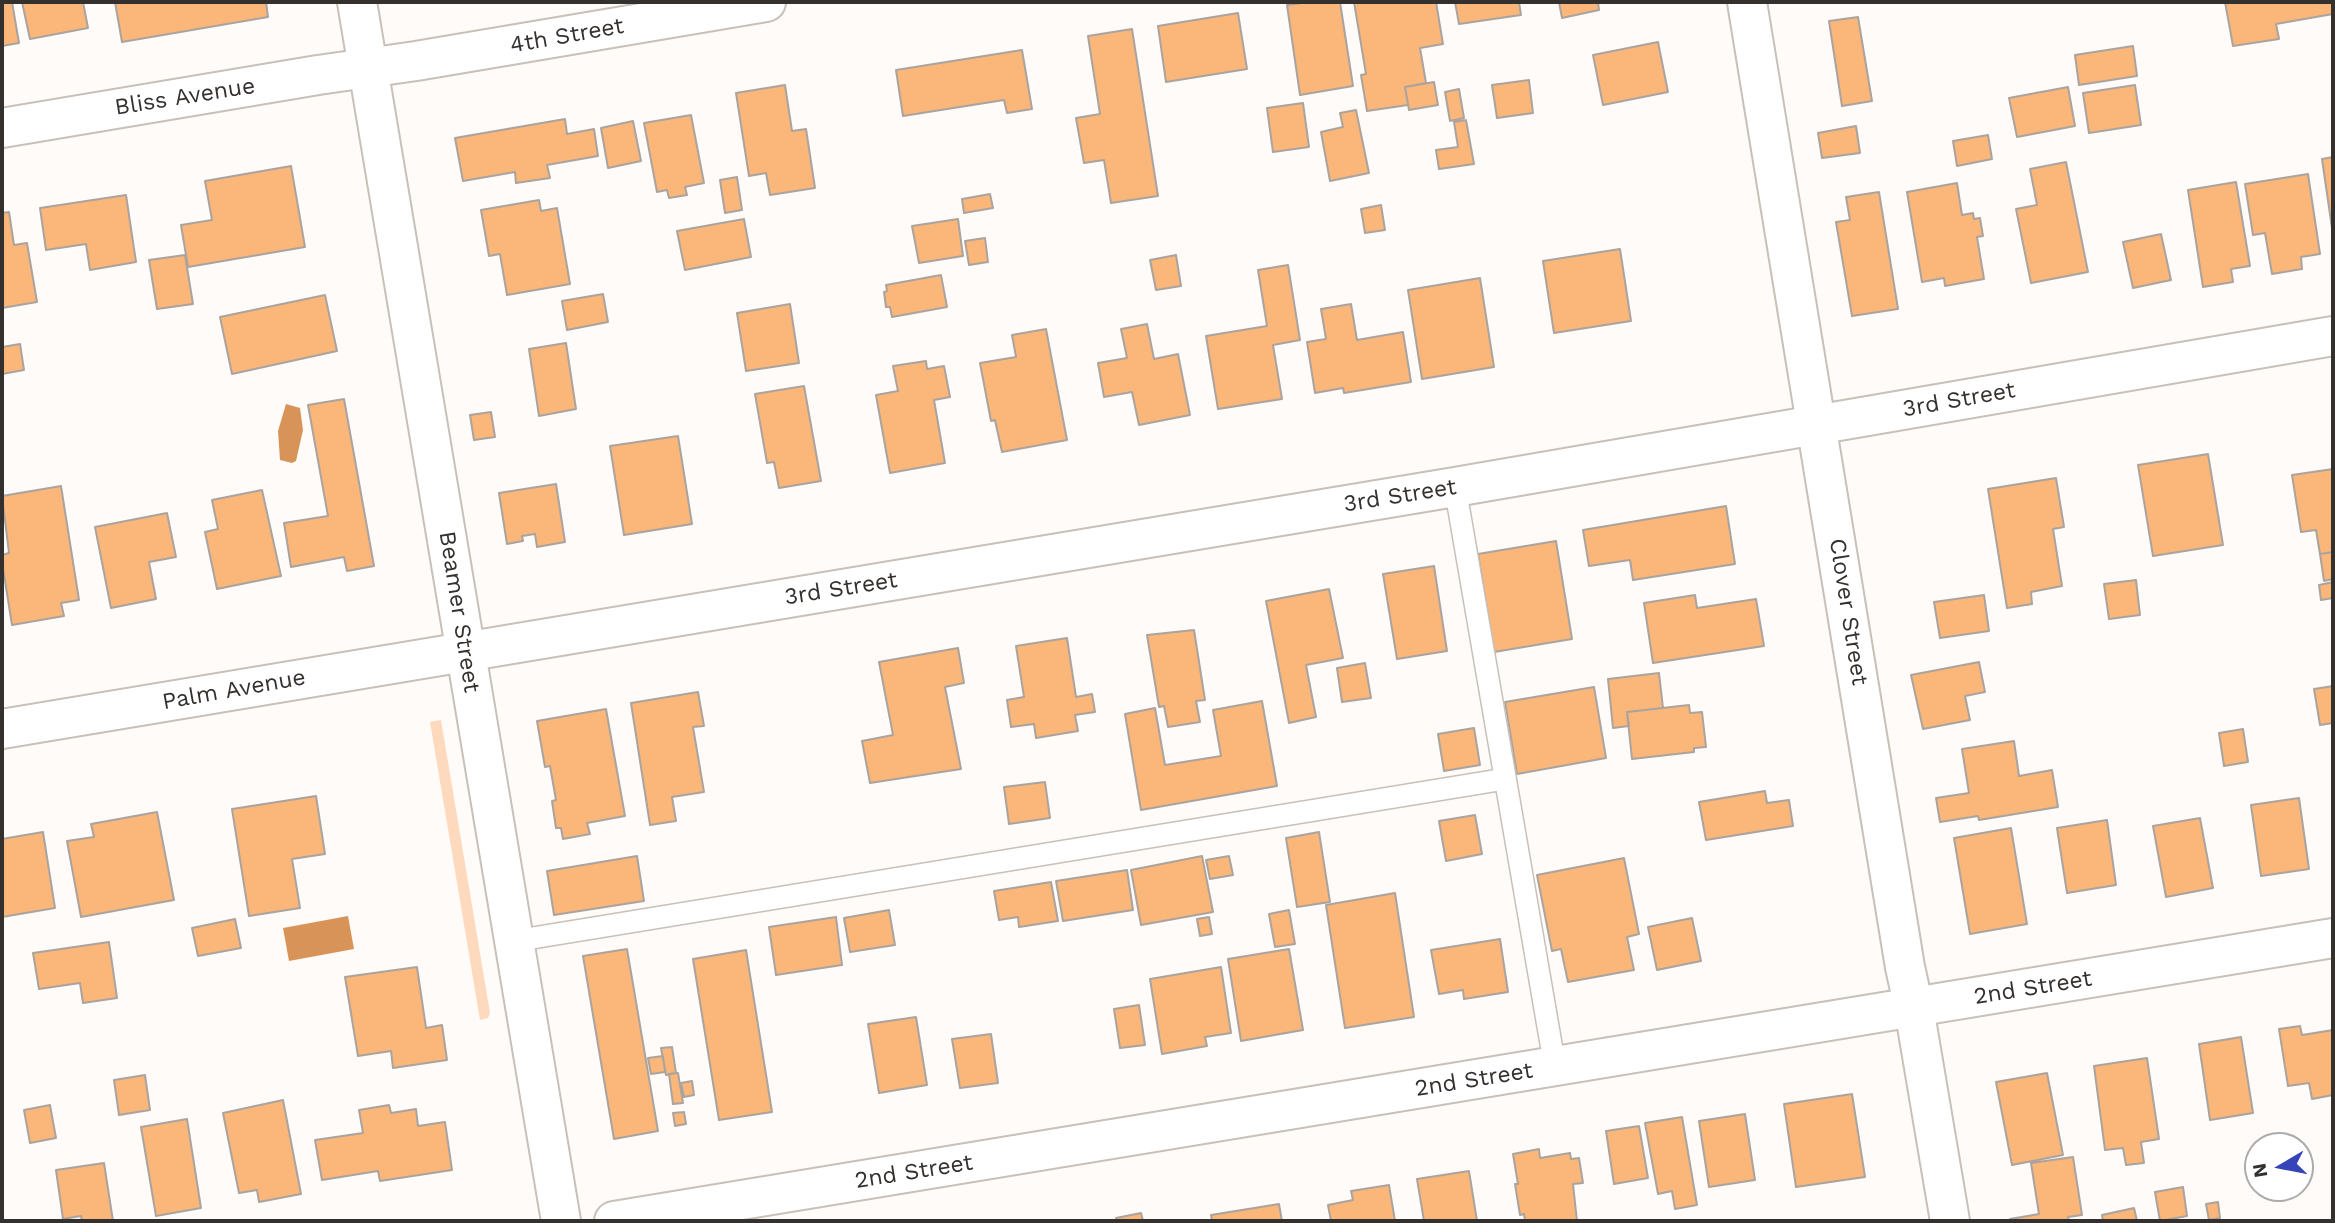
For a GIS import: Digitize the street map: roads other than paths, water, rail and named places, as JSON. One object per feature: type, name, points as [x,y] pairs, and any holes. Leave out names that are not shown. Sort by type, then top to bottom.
[{"type":"street","name":"Beamer Street","points":[[357,2],[561,1221]]},
{"type":"street","name":"4th Street","points":[[368,68],[766,2]]},
{"type":"street","name":"Clover Street","points":[[1747,2],[1901,940],[1950,1221]]},
{"type":"street","name":"Bliss Avenue","points":[[2,128],[368,68]]},
{"type":"street","name":"3rd Street","points":[[466,652],[1455,487],[2333,336]]},
{"type":"street","name":"Palm Avenue","points":[[2,729],[466,652]]},
{"type":"street","name":"2nd Street","points":[[614,1221],[2333,939]]},
{"type":"lane","points":[[1455,487],[1555,1067]]},
{"type":"lane","points":[[514,941],[1505,779]]}]
